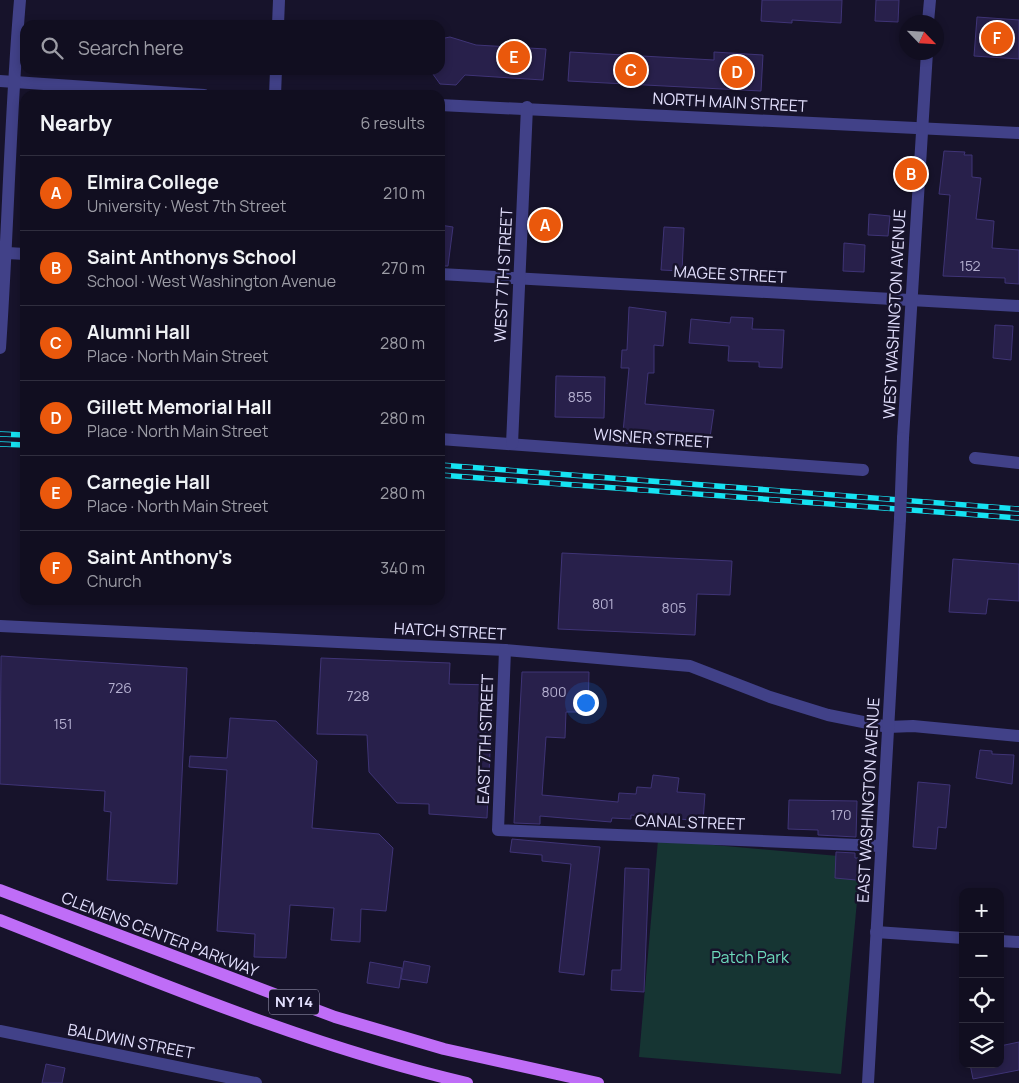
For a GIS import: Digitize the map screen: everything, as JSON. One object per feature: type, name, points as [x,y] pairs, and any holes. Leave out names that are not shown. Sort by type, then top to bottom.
[{"type":"main road","name":"CLEMENS CENTER PARKWAY","points":[[0,890],[335,1017],[444,1049],[598,1083]]},
{"type":"main road","name":"NY 14","points":[[0,920],[310,1037],[390,1064],[467,1083]]},
{"type":"street","points":[[0,348],[7,253],[6,81],[20,0]]},
{"type":"street","points":[[278,20],[280,0]]},
{"type":"street","points":[[929,15],[930,0]]},
{"type":"street","name":"WEST WASHINGTON AVENUE","points":[[900,518],[910,301],[926,60]]},
{"type":"street","points":[[275,90],[276,75]]},
{"type":"street","points":[[6,81],[133,90]]},
{"type":"street","name":"NORTH MAIN STREET","points":[[445,105],[1019,133]]},
{"type":"street","name":"WEST 7TH STREET","points":[[512,444],[527,108]]},
{"type":"street","points":[[7,253],[20,254]]},
{"type":"street","name":"MAGEE STREET","points":[[445,274],[1019,306]]},
{"type":"street","name":"WISNER STREET","points":[[445,439],[863,470]]},
{"type":"street","points":[[975,458],[1019,462]]},
{"type":"street","name":"EAST WASHINGTON AVENUE","points":[[868,1083],[900,518]]},
{"type":"street","name":"HATCH STREET","points":[[0,626],[505,650],[690,666],[770,697],[811,710],[888,727],[913,726],[1019,736]]},
{"type":"street","name":"EAST 7TH STREET","points":[[498,830],[505,650]]},
{"type":"street","name":"CANAL STREET","points":[[498,830],[881,846]]},
{"type":"street","points":[[876,932],[959,938]]},
{"type":"street","points":[[1004,941],[1019,942]]},
{"type":"street","name":"BALDWIN STREET","points":[[0,1031],[256,1083]]},
{"type":"green space","name":"Patch Park","points":[[658,840],[861,858],[841,1074],[639,1057]]},
{"type":"building","points":[[762,0],[842,0],[841,23],[792,20],[792,23],[761,21]]},
{"type":"building","points":[[876,0],[899,0],[898,22],[875,21]]},
{"type":"building","points":[[977,17],[1019,20],[1019,59],[974,56]]},
{"type":"building","points":[[450,37],[476,45],[546,49],[543,80],[465,75],[456,85],[440,84],[434,75],[445,75],[445,38]]},
{"type":"building","points":[[570,52],[714,60],[714,52],[763,55],[761,91],[568,81]]},
{"type":"building","points":[[944,151],[965,152],[964,155],[972,155],[972,177],[981,178],[976,219],[994,221],[992,248],[1019,250],[1019,284],[1005,283],[1005,278],[943,276],[950,195],[939,194]]},
{"type":"building","points":[[869,214],[890,216],[888,236],[868,235]]},
{"type":"building","points":[[445,226],[453,227],[448,266],[445,266]]},
{"type":"building","points":[[664,227],[684,228],[682,271],[661,270]]},
{"type":"building","points":[[844,243],[865,245],[864,272],[843,271]]},
{"type":"building","points":[[629,307],[666,312],[663,346],[654,345],[654,373],[648,373],[645,404],[714,410],[709,444],[678,439],[678,441],[642,438],[642,444],[622,443],[629,368],[621,368],[622,350],[627,350]]},
{"type":"building","points":[[731,317],[753,318],[752,329],[784,330],[782,368],[759,367],[759,362],[728,361],[729,346],[689,343],[691,319],[730,323]]},
{"type":"building","points":[[995,325],[1013,326],[1011,360],[993,358]]},
{"type":"building","points":[[556,376],[605,377],[604,418],[555,417]]},
{"type":"building","points":[[562,553],[732,561],[730,595],[697,594],[695,635],[558,629]]},
{"type":"building","points":[[953,559],[1019,564],[1019,601],[988,599],[986,614],[949,612]]},
{"type":"building","points":[[1,656],[187,668],[177,884],[107,880],[111,812],[104,811],[105,791],[0,784]]},
{"type":"building","points":[[321,658],[450,663],[449,684],[493,685],[487,818],[429,814],[429,804],[397,803],[369,772],[367,735],[317,734]]},
{"type":"building","points":[[522,672],[589,672],[588,712],[566,712],[565,738],[546,737],[542,795],[618,802],[619,793],[636,794],[637,787],[651,788],[653,775],[679,778],[677,792],[705,794],[703,821],[631,815],[631,819],[612,818],[611,822],[540,816],[540,824],[514,823]]},
{"type":"building","points":[[230,718],[276,721],[317,761],[312,828],[379,834],[393,848],[386,911],[361,909],[360,942],[331,940],[334,908],[290,905],[286,958],[254,957],[255,934],[217,931],[227,770],[189,767],[190,756],[227,758]]},
{"type":"building","points":[[980,750],[992,751],[992,754],[1014,755],[1012,784],[976,778]]},
{"type":"building","points":[[918,782],[950,785],[946,828],[938,827],[936,849],[913,847]]},
{"type":"building","points":[[789,800],[857,801],[856,837],[818,835],[818,830],[788,829]]},
{"type":"building","points":[[512,839],[600,847],[584,975],[559,972],[571,864],[542,861],[542,855],[510,852]]},
{"type":"building","points":[[836,852],[855,853],[855,858],[858,858],[856,880],[835,878]]},
{"type":"building","points":[[625,868],[649,869],[644,992],[611,990],[612,970],[621,970]]},
{"type":"building","points":[[404,961],[430,966],[427,983],[401,979]]},
{"type":"building","points":[[370,962],[402,968],[399,988],[367,983]]},
{"type":"building","points":[[1019,1042],[1019,1070],[973,1079],[971,1068],[1004,1068],[1004,1045]]},
{"type":"building","points":[[46,1064],[65,1068],[62,1083],[42,1083]]},
{"type":"railway","points":[[0,434],[20,435]]},
{"type":"railway","points":[[0,444],[20,445]]},
{"type":"railway","points":[[445,465],[1019,509]]},
{"type":"railway","points":[[445,475],[1019,518]]},
{"type":"place","name":"Saint Anthony's","points":[[997,38]]},
{"type":"place","name":"Carnegie Hall","points":[[514,57]]},
{"type":"place","name":"Alumni Hall","points":[[631,70]]},
{"type":"place","name":"Gillett Memorial Hall","points":[[737,72]]},
{"type":"place","name":"Saint Anthonys School","points":[[911,174]]},
{"type":"place","name":"Elmira College","points":[[545,225]]}]
